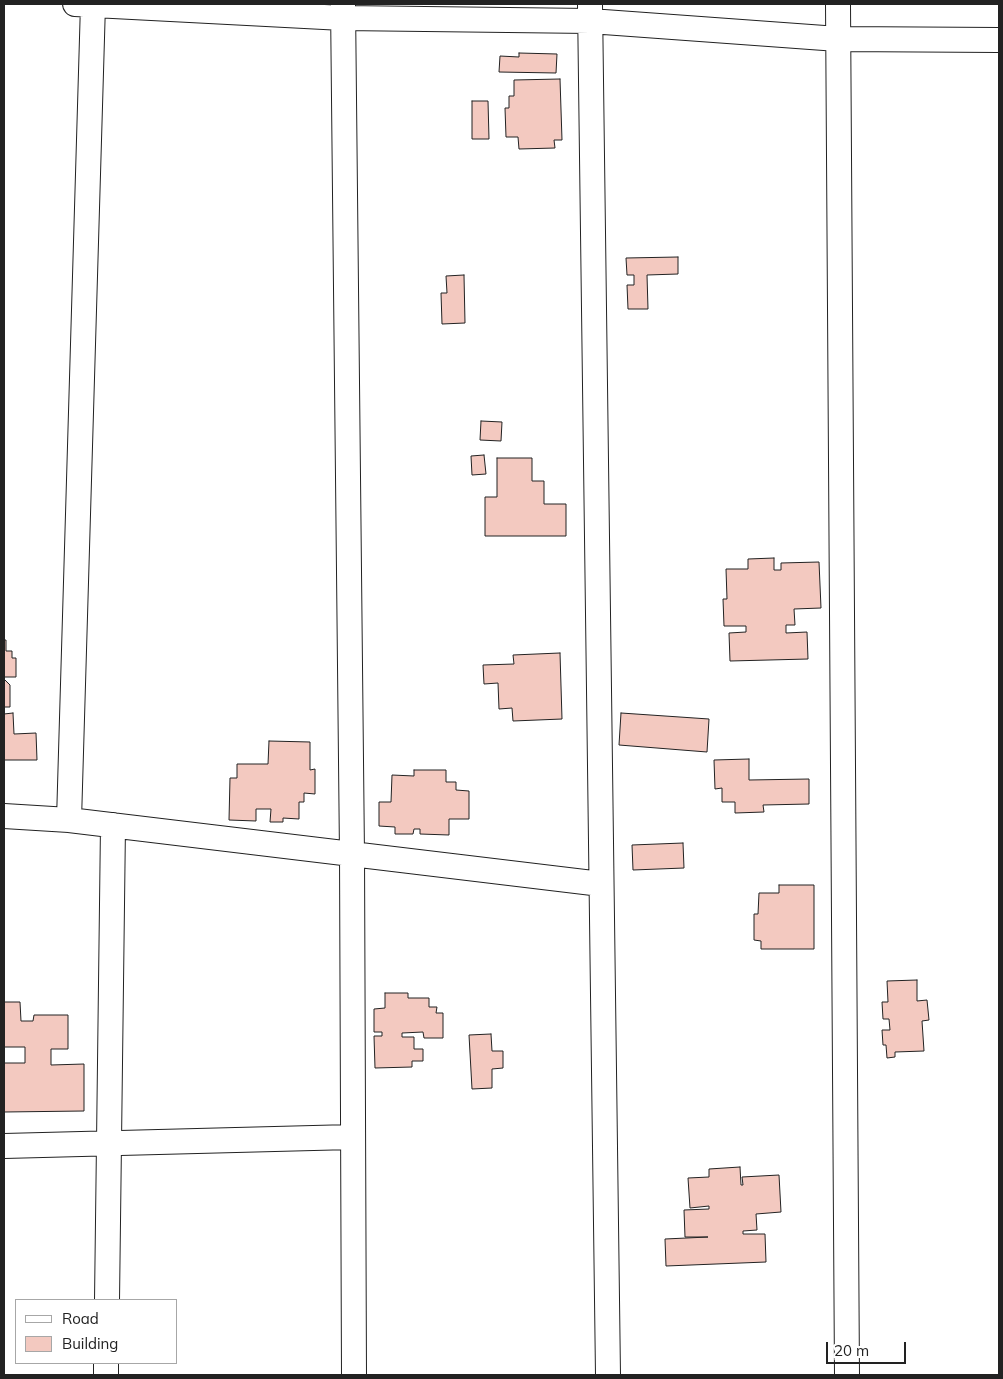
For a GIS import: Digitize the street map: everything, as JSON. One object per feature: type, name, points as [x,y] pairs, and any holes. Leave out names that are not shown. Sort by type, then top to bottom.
[{"type":"street","points":[[69,820],[87,4],[343,11],[590,12],[838,39],[999,40]]},
{"type":"street","points":[[838,4],[846,1375]]},
{"type":"street","points":[[343,11],[352,854],[354,1375]]},
{"type":"street","points":[[590,12],[608,1375]]},
{"type":"street","points":[[4,816],[113,825],[601,884]]},
{"type":"street","points":[[107,1299],[113,825]]},
{"type":"street","points":[[4,1146],[352,1138]]},
{"type":"building","points":[[519,53],[557,54],[556,73],[499,72],[500,56],[519,57]]},
{"type":"building","points":[[560,79],[562,140],[554,140],[555,148],[519,149],[518,137],[506,137],[505,108],[509,108],[509,96],[514,96],[514,80]]},
{"type":"building","points":[[472,101],[488,101],[489,139],[472,139]]},
{"type":"building","points":[[678,257],[678,274],[647,275],[648,309],[628,309],[627,285],[634,285],[634,275],[627,275],[626,258]]},
{"type":"building","points":[[464,275],[465,323],[442,324],[441,293],[447,293],[446,276]]},
{"type":"building","points":[[481,421],[502,422],[501,441],[480,440]]},
{"type":"building","points":[[484,455],[486,474],[472,475],[471,456]]},
{"type":"building","points":[[497,458],[532,458],[532,481],[544,481],[544,504],[566,504],[566,536],[485,536],[485,497],[497,497]]},
{"type":"building","points":[[774,558],[774,570],[781,570],[781,563],[819,562],[821,608],[794,609],[795,625],[786,625],[786,633],[807,632],[808,659],[730,661],[729,633],[746,632],[746,626],[724,626],[723,599],[727,599],[726,569],[748,569],[748,559]]},
{"type":"building","points":[[4,640],[6,640],[6,651],[12,651],[12,658],[16,658],[16,677],[4,677]]},
{"type":"building","points":[[560,653],[562,719],[513,721],[512,708],[499,709],[498,683],[484,684],[483,665],[514,664],[513,655]]},
{"type":"building","points":[[4,679],[10,685],[10,707],[4,707]]},
{"type":"building","points":[[13,713],[14,734],[36,733],[37,760],[4,760],[4,714]]},
{"type":"building","points":[[621,713],[709,719],[707,752],[619,745]]},
{"type":"building","points":[[269,741],[310,742],[310,770],[315,769],[315,794],[304,793],[304,802],[299,802],[299,819],[283,818],[283,822],[270,822],[271,809],[256,809],[256,821],[229,820],[230,778],[237,778],[237,764],[268,764]]},
{"type":"building","points":[[749,759],[749,780],[809,779],[809,804],[763,805],[764,812],[735,813],[735,802],[722,802],[722,788],[715,789],[714,760]]},
{"type":"building","points":[[414,770],[446,770],[446,782],[456,782],[456,790],[469,791],[469,819],[449,819],[449,835],[420,834],[420,829],[414,829],[413,834],[395,834],[395,827],[379,826],[379,802],[391,802],[392,775],[414,776]]},
{"type":"building","points":[[683,843],[684,868],[633,870],[632,845]]},
{"type":"building","points":[[779,885],[814,885],[814,949],[761,949],[761,941],[754,940],[754,914],[758,914],[759,893],[779,893]]},
{"type":"building","points":[[917,980],[917,1001],[927,1000],[929,1020],[922,1021],[924,1051],[895,1052],[895,1057],[887,1058],[886,1045],[883,1045],[882,1030],[890,1030],[889,1019],[883,1019],[882,1002],[888,1002],[887,981]]},
{"type":"building","points":[[385,993],[408,993],[408,998],[429,998],[429,1007],[437,1007],[436,1013],[443,1013],[443,1038],[424,1038],[423,1032],[402,1033],[402,1037],[414,1037],[414,1049],[423,1049],[423,1061],[412,1061],[412,1067],[375,1068],[374,1036],[382,1036],[382,1032],[374,1032],[374,1009],[385,1008]]},
{"type":"building","points":[[4,1002],[20,1002],[21,1021],[33,1021],[34,1015],[68,1015],[68,1049],[51,1049],[51,1065],[84,1064],[84,1111],[4,1112],[4,1063],[25,1063],[25,1047],[4,1047]]},
{"type":"building","points":[[491,1034],[492,1051],[503,1051],[503,1068],[492,1069],[492,1088],[472,1089],[469,1035]]},
{"type":"building","points":[[740,1167],[741,1185],[743,1185],[742,1177],[779,1175],[781,1212],[756,1214],[757,1230],[743,1231],[743,1234],[765,1234],[766,1262],[666,1266],[665,1239],[708,1237],[685,1237],[684,1210],[709,1209],[709,1206],[690,1208],[688,1178],[709,1177],[709,1169]]}]
